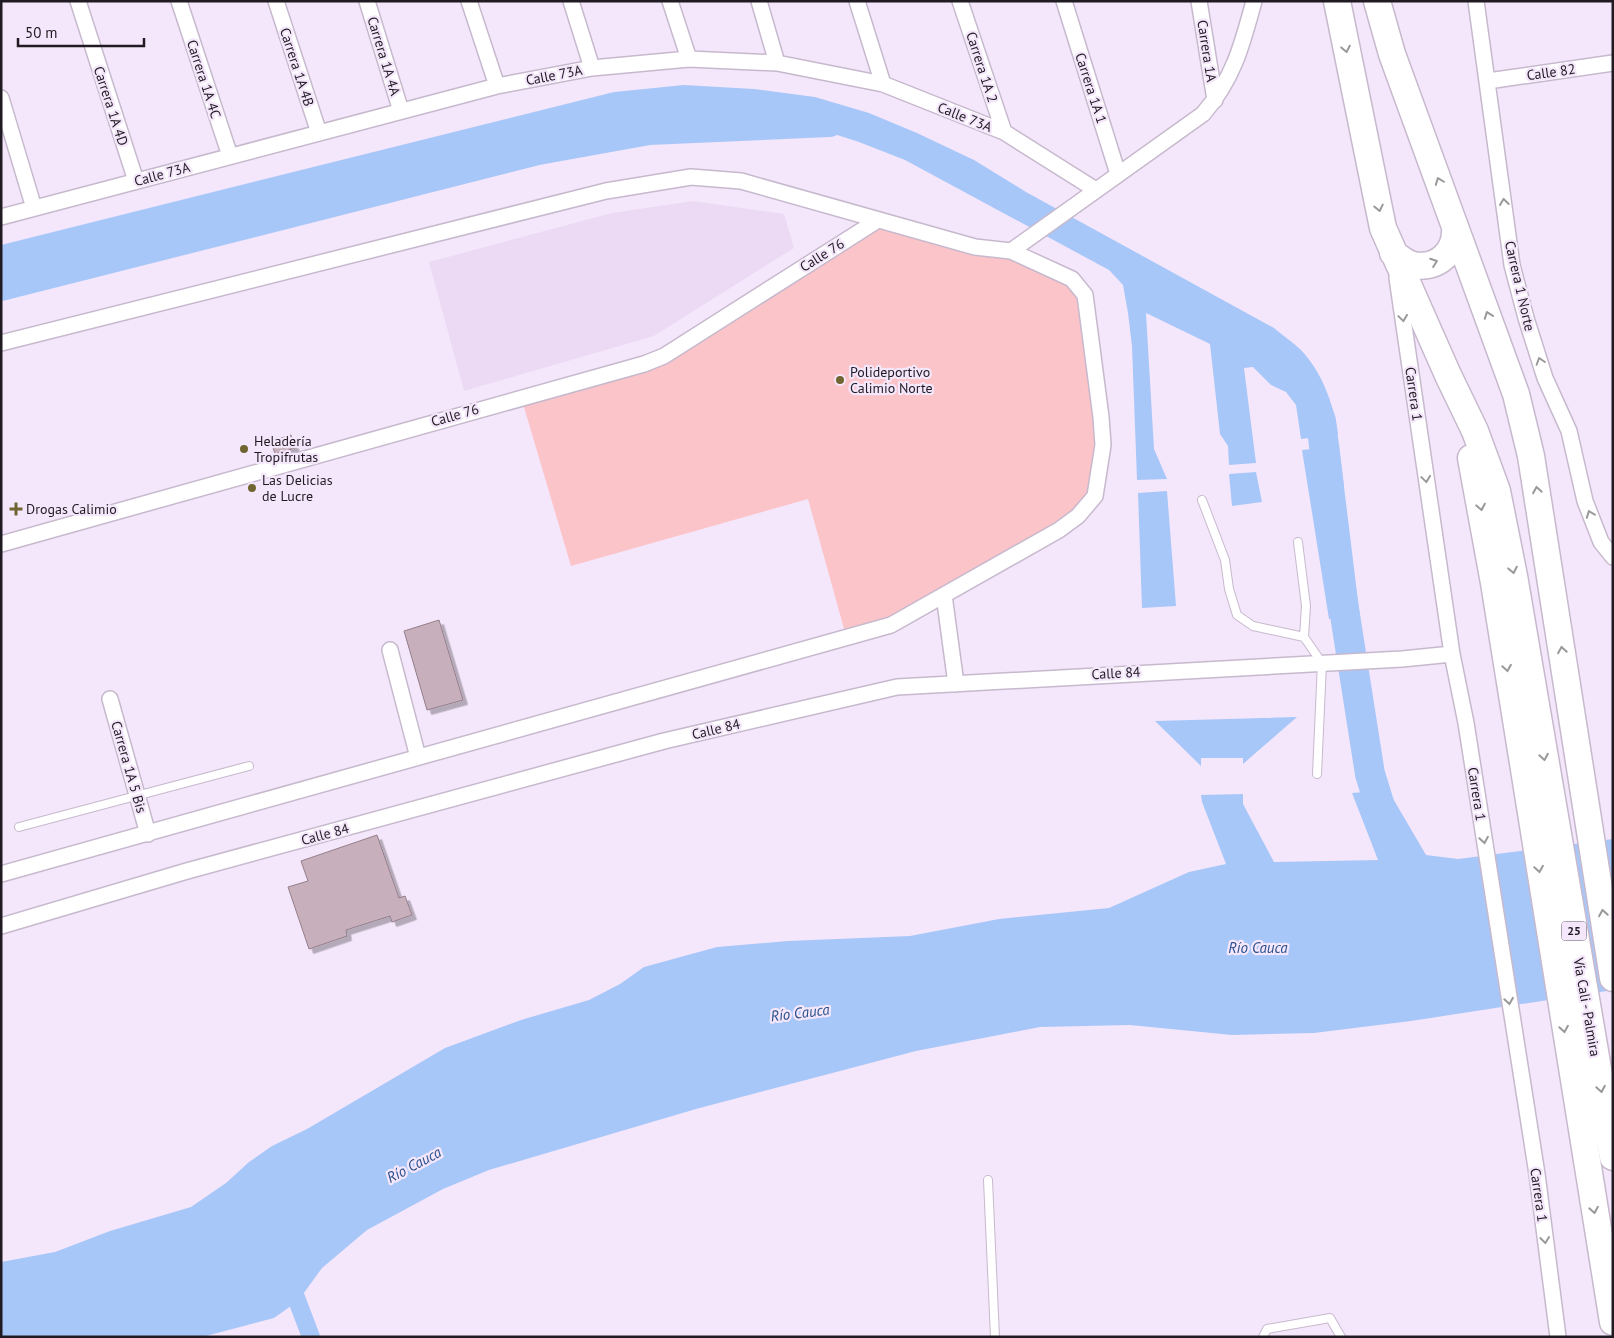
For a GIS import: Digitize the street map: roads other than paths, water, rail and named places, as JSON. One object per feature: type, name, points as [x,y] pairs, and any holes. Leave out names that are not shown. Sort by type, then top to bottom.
[{"type":"highway","name":"Carrera 1","points":[[1337,1],[1383,228],[1475,431],[1497,491],[1525,713]]},
{"type":"highway","points":[[1376,1],[1392,54],[1456,234],[1452,249],[1447,255],[1434,263],[1414,265],[1393,252]]},
{"type":"highway","name":"25","points":[[1455,227],[1516,394],[1529,447],[1613,978]]},
{"type":"highway","name":"25","points":[[1525,713],[1586,1162],[1613,1322]]},
{"type":"highway","name":"Vía Cali - Palmira","points":[[1525,713],[1612,1156]]},
{"type":"street","name":"Carrera 1A 4D","points":[[78,1],[136,181]]},
{"type":"street","name":"Carrera 1A 4C","points":[[179,1],[230,156]]},
{"type":"street","name":"Carrera 1A 4B","points":[[276,1],[318,133]]},
{"type":"street","name":"Carrera 1A 4A","points":[[367,1],[401,111]]},
{"type":"street","points":[[469,1],[497,86]]},
{"type":"street","points":[[571,1],[592,68]]},
{"type":"street","points":[[670,1],[689,59]]},
{"type":"street","points":[[758,1],[777,63]]},
{"type":"street","points":[[858,1],[883,84]]},
{"type":"street","name":"Carrera 1A 2","points":[[960,1],[1004,132]]},
{"type":"street","name":"Carrera 1A 1","points":[[1064,1],[1118,174]]},
{"type":"street","name":"Carrera 1A","points":[[1199,1],[1215,100]]},
{"type":"street","points":[[1011,251],[1203,114],[1215,100],[1235,66],[1254,1]]},
{"type":"street","name":"Carrera 1 Norte","points":[[1476,1],[1512,265],[1526,318],[1546,378],[1568,431],[1585,502],[1601,542],[1613,557]]},
{"type":"street","name":"Calle 73A","points":[[1,216],[497,86],[592,68],[689,59],[777,63],[883,84],[1004,132],[1096,190]]},
{"type":"street","name":"Calle 82","points":[[1488,81],[1613,63]]},
{"type":"street","points":[[1,98],[34,208]]},
{"type":"street","points":[[1,343],[606,191],[690,177],[741,181],[975,247],[1011,251],[1072,279],[1085,295],[1103,445],[1094,496],[1078,516],[1059,530],[891,625],[1,874]]},
{"type":"street","name":"Calle 76","points":[[1,544],[644,364],[664,356],[878,220]]},
{"type":"street","name":"Carrera 1","points":[[1393,252],[1452,654],[1466,723],[1537,1174],[1558,1337]]},
{"type":"street","points":[[944,595],[956,684]]},
{"type":"street","points":[[390,650],[418,757]]},
{"type":"street","name":"Calle 84","points":[[1,926],[187,871],[664,741],[897,687],[1452,654]]},
{"type":"street","name":"Carrera 1A 5 Bis","points":[[110,699],[148,834]]},
{"type":"lane","points":[[1202,500],[1225,560],[1228,589],[1237,615],[1253,626],[1304,637]]},
{"type":"lane","points":[[1298,542],[1306,606],[1304,637],[1322,663],[1317,774]]},
{"type":"lane","points":[[19,827],[249,766]]},
{"type":"lane","points":[[988,1180],[995,1337]]},
{"type":"lane","points":[[1262,1337],[1267,1329],[1330,1318],[1341,1337]]},
{"type":"water","points":[[684,85],[754,89],[815,97],[869,113],[974,160],[1026,192],[1274,328],[1295,344],[1315,368],[1330,400],[1338,434],[1301,439],[1296,405],[1286,392],[1271,385],[1253,367],[1244,368],[1256,463],[1229,465],[1228,446],[1220,434],[1210,344],[1146,313],[1154,449],[1167,479],[1137,480],[1132,346],[1128,313],[1123,285],[1109,270],[905,160],[859,142],[809,126],[752,119],[685,115],[619,122],[1,276],[1,245],[614,92]]},
{"type":"water","points":[[1339,446],[1360,617],[1329,619],[1302,450]]},
{"type":"water","points":[[1256,472],[1262,502],[1232,506],[1229,474]]},
{"type":"water","points":[[1167,491],[1176,606],[1142,608],[1138,493]]},
{"type":"water","points":[[1297,717],[1243,764],[1243,758],[1201,758],[1201,766],[1155,721]]},
{"type":"water","name":"Río Cauca","points":[[1388,790],[1426,855],[1458,859],[1613,839],[1613,990],[1411,1021],[1314,1033],[1232,1035],[1130,1025],[1040,1027],[916,1051],[696,1109],[489,1170],[443,1189],[367,1230],[322,1268],[298,1301],[274,1318],[202,1337],[1,1337],[1,1262],[55,1252],[110,1231],[191,1207],[226,1183],[249,1162],[272,1146],[307,1129],[445,1048],[521,1020],[589,1000],[620,984],[644,967],[717,947],[788,941],[910,936],[999,919],[1109,908],[1189,872],[1226,864],[1201,795],[1243,794],[1243,804],[1274,862],[1378,860],[1352,793]]},
{"type":"waterway","points":[[1,286],[538,150],[649,130],[829,122]]},
{"type":"waterway","points":[[1312,397],[1321,421],[1329,487]]},
{"type":"waterway","points":[[1339,577],[1370,774],[1387,829]]},
{"type":"waterway","points":[[289,1279],[311,1337]]},
{"type":"place","name":"Polideportivo Calimio Norte","points":[[840,380]]},
{"type":"place","name":"Heladería Tropifrutas","points":[[244,449]]},
{"type":"place","name":"Las Delicias de Lucre","points":[[252,488]]},
{"type":"place","name":"Drogas Calimio","points":[[16,509]]}]
